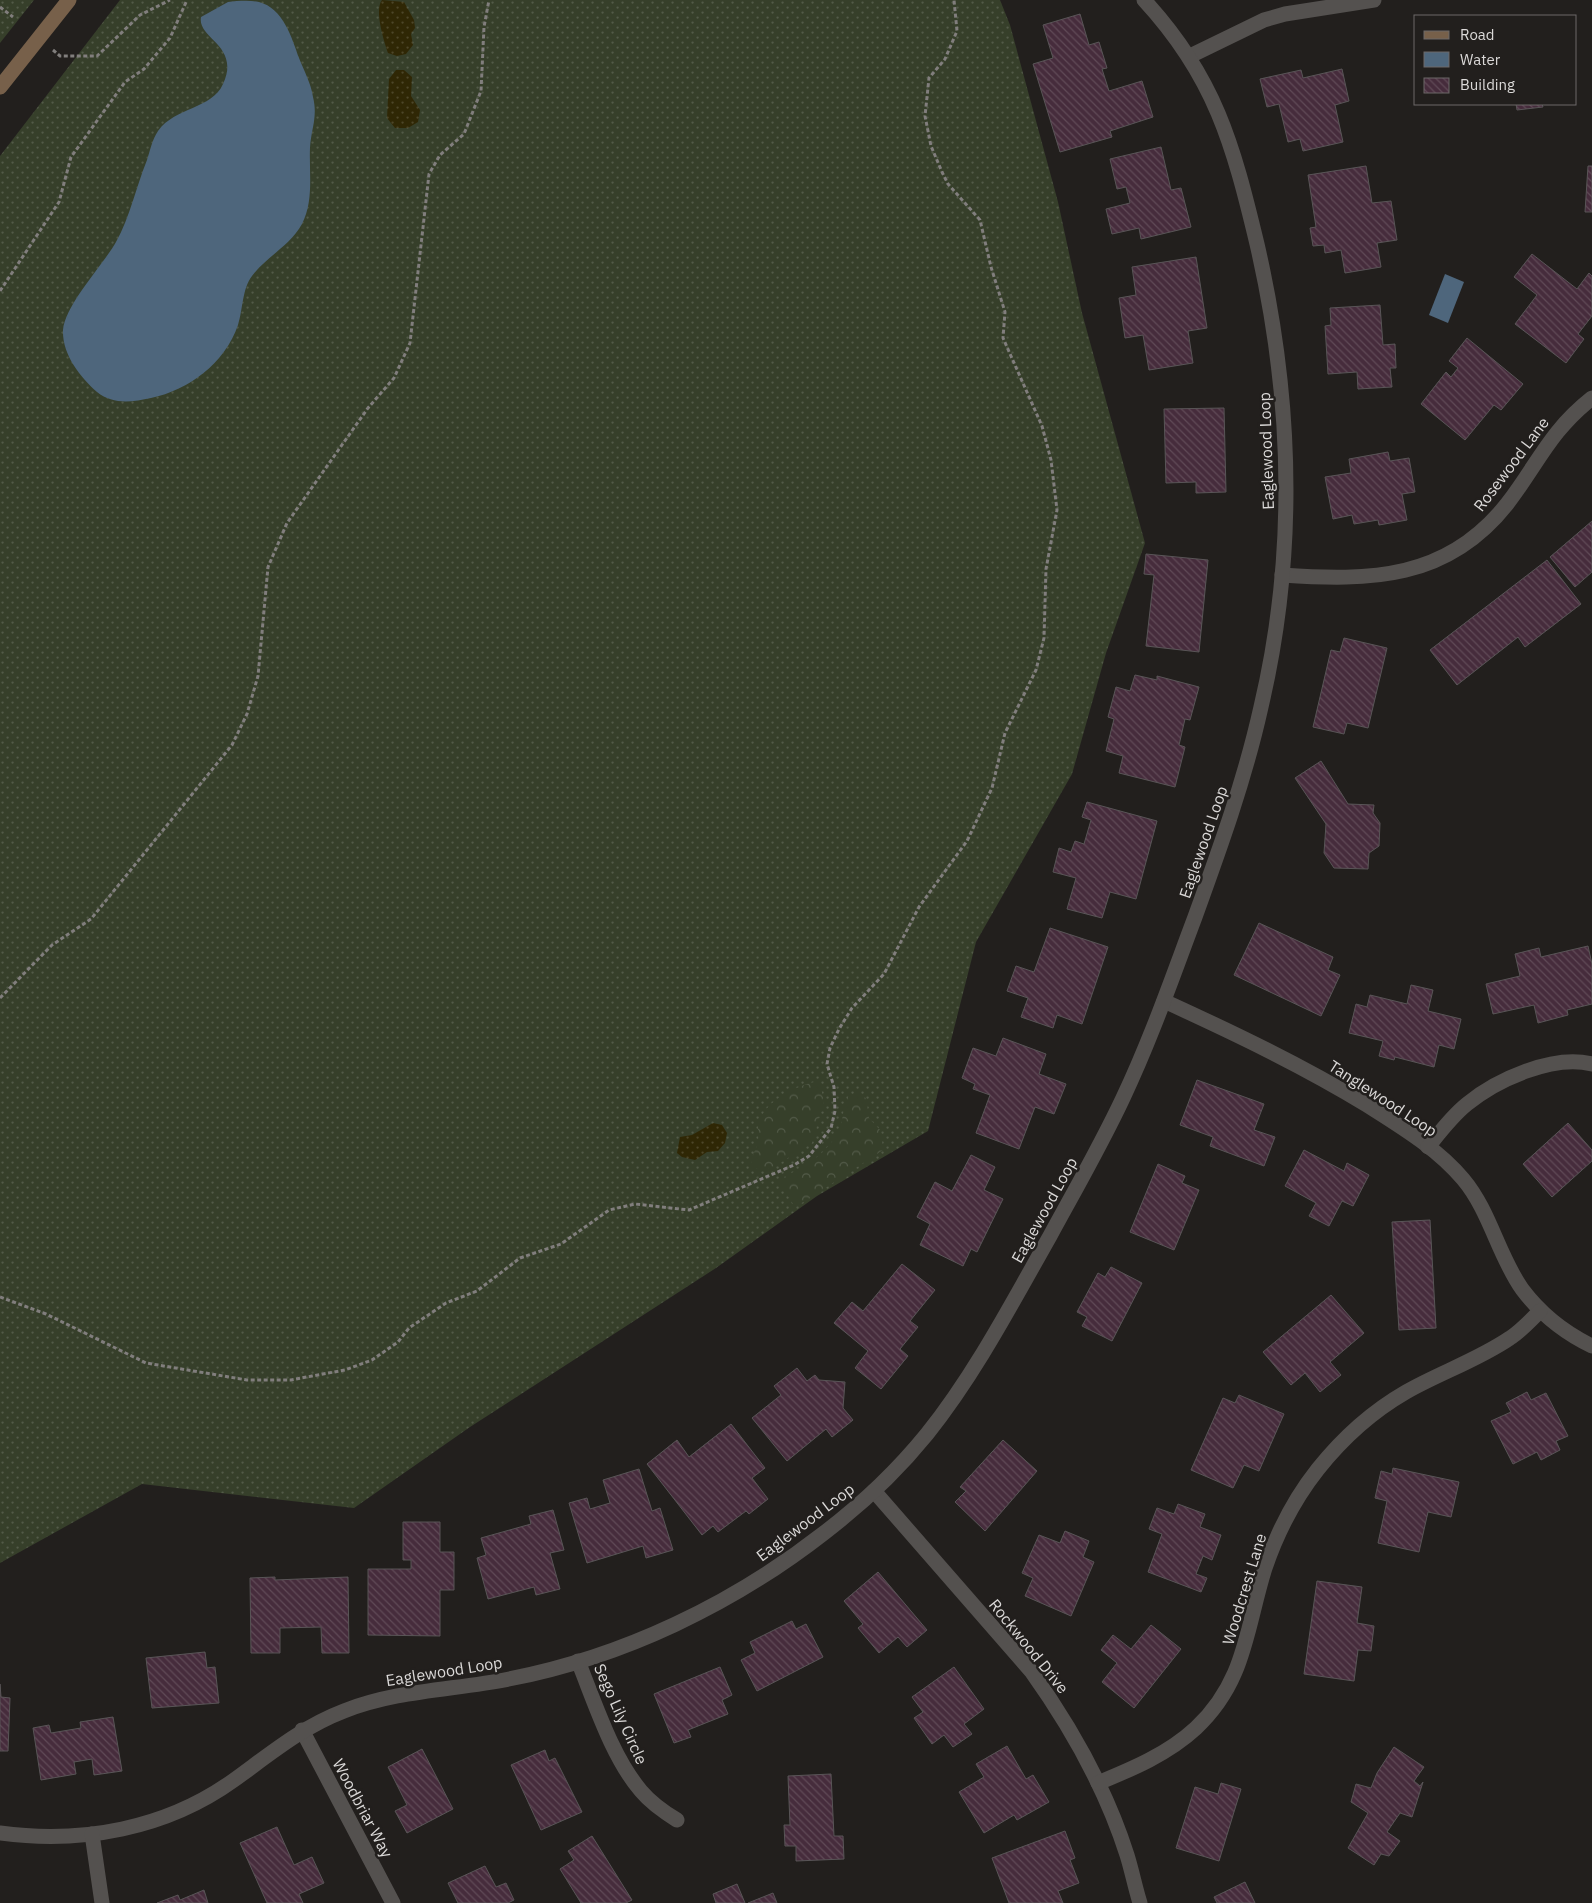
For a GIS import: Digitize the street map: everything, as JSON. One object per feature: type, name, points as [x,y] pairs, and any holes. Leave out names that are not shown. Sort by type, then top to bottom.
[{"type":"main road","points":[[0,86],[68,0]]},
{"type":"street","name":"Eaglewood Loop","points":[[0,1833],[56,1838],[126,1830],[160,1819],[186,1808],[231,1782],[302,1730],[336,1713],[389,1697],[487,1683],[578,1662],[644,1637],[728,1597],[798,1552],[874,1491],[932,1428],[992,1336],[1094,1156],[1130,1084],[1164,1001],[1242,781],[1262,704],[1278,615],[1282,575],[1286,449],[1274,329],[1267,286],[1232,147],[1213,100],[1190,56],[1169,27],[1144,0]]},
{"type":"street","points":[[1190,56],[1264,20],[1285,14],[1374,0]]},
{"type":"street","name":"Rosewood Lane","points":[[1282,575],[1331,579],[1390,575],[1417,568],[1444,556],[1490,524],[1507,504],[1561,426],[1592,398]]},
{"type":"street","name":"Tanglewood Loop","points":[[1164,1001],[1247,1038],[1301,1067],[1400,1125],[1428,1147],[1463,1179],[1474,1194],[1484,1210],[1521,1288],[1540,1310],[1565,1330],[1592,1346]]},
{"type":"street","points":[[1428,1147],[1467,1105],[1505,1080],[1525,1072],[1560,1063],[1592,1064]]},
{"type":"street","name":"Woodcrest Lane","points":[[1098,1784],[1137,1767],[1179,1741],[1196,1728],[1224,1692],[1237,1671],[1246,1645],[1258,1593],[1275,1542],[1303,1490],[1337,1448],[1359,1426],[1397,1398],[1510,1339],[1540,1310]]},
{"type":"street","name":"Rockwood Drive","points":[[874,1491],[1031,1671],[1072,1733],[1098,1784],[1127,1855],[1140,1903]]},
{"type":"street","name":"Sego Lily Circle","points":[[578,1662],[610,1738],[628,1774],[652,1802],[676,1820]]},
{"type":"street","name":"Woodbriar Way","points":[[302,1730],[393,1903]]},
{"type":"street","points":[[92,1834],[102,1903]]},
{"type":"path","points":[[53,50],[60,56],[97,56],[140,15],[170,0]]},
{"type":"path","points":[[0,291],[59,202],[71,157],[125,82],[144,68],[170,38],[187,0]]},
{"type":"path","points":[[0,998],[52,945],[91,919],[232,745],[247,714],[258,676],[268,567],[287,523],[368,408],[394,378],[410,343],[429,174],[440,155],[464,134],[481,91],[484,27],[489,0]]},
{"type":"path","points":[[0,1297],[46,1314],[146,1363],[247,1380],[291,1380],[345,1370],[372,1360],[398,1342],[409,1328],[446,1303],[477,1291],[520,1258],[561,1244],[609,1210],[635,1204],[690,1210],[794,1165],[809,1156],[820,1143],[831,1128],[835,1111],[834,1087],[827,1064],[830,1048],[852,1008],[884,974],[919,907],[967,841],[992,788],[1005,733],[1036,670],[1044,638],[1046,569],[1056,510],[1052,460],[1042,426],[1003,338],[1005,312],[990,268],[980,220],[948,184],[931,146],[925,116],[929,78],[945,59],[957,31],[954,0]]},
{"type":"path","points":[[0,7],[13,18]]},
{"type":"green space","points":[[0,0],[34,0],[0,43]]},
{"type":"green space","points":[[120,0],[1000,0],[1010,25],[1058,202],[1082,313],[1145,543],[1106,653],[1072,774],[976,942],[928,1131],[817,1196],[716,1268],[470,1427],[354,1508],[142,1484],[0,1563],[0,156]]},
{"type":"green space","points":[[814,1082],[820,1083],[824,1102],[812,1143],[772,1168],[760,1171],[751,1164],[758,1142],[758,1125],[763,1114],[774,1101],[798,1087]]},
{"type":"green space","points":[[850,1094],[860,1094],[867,1099],[868,1117],[881,1131],[883,1150],[796,1206],[778,1180],[814,1160],[829,1146],[840,1128],[846,1102]]},
{"type":"sand","points":[[382,0],[404,2],[414,20],[415,28],[411,34],[413,45],[406,54],[397,56],[388,53],[379,18]]},
{"type":"sand","points":[[396,70],[404,70],[412,77],[411,96],[420,110],[418,122],[408,128],[395,128],[387,118],[389,79]]},
{"type":"sand","points":[[713,1123],[722,1125],[727,1133],[725,1143],[718,1151],[707,1152],[695,1160],[682,1157],[677,1153],[680,1137],[692,1135]]},
{"type":"water","points":[[228,2],[259,2],[274,10],[290,33],[309,82],[315,111],[310,148],[310,196],[306,215],[291,239],[252,276],[244,293],[238,325],[232,339],[215,363],[204,373],[179,389],[151,398],[116,401],[97,392],[73,364],[63,339],[65,320],[77,297],[110,251],[121,232],[158,131],[174,117],[211,99],[223,84],[227,71],[227,60],[223,51],[205,31],[201,17]]},
{"type":"water","points":[[1445,274],[1464,282],[1448,323],[1429,315]]},
{"type":"building","points":[[1080,14],[1089,45],[1099,42],[1107,68],[1102,69],[1109,91],[1142,81],[1153,117],[1110,131],[1112,137],[1060,152],[1033,64],[1053,58],[1043,25]]},
{"type":"building","points":[[1342,69],[1349,101],[1335,105],[1343,142],[1303,151],[1300,139],[1288,142],[1279,104],[1267,107],[1260,79],[1301,70],[1303,78]]},
{"type":"building","points":[[1516,105],[1542,105],[1543,107],[1517,110]]},
{"type":"building","points":[[1161,147],[1171,190],[1181,188],[1191,227],[1141,239],[1139,228],[1112,234],[1106,209],[1130,203],[1126,187],[1117,189],[1110,159]]},
{"type":"building","points":[[1366,166],[1372,203],[1391,201],[1397,240],[1377,243],[1381,267],[1345,273],[1341,250],[1325,253],[1324,245],[1313,246],[1310,228],[1316,227],[1308,175]]},
{"type":"building","points":[[1588,166],[1592,166],[1592,212],[1585,212]]},
{"type":"building","points":[[1532,254],[1577,289],[1589,273],[1592,276],[1592,316],[1578,334],[1584,339],[1566,363],[1515,324],[1537,295],[1514,277]]},
{"type":"building","points":[[1196,257],[1207,328],[1188,331],[1193,363],[1149,370],[1143,335],[1125,338],[1119,298],[1136,295],[1132,267]]},
{"type":"building","points":[[1380,305],[1383,345],[1395,344],[1396,368],[1390,368],[1392,387],[1358,389],[1357,372],[1328,374],[1325,326],[1331,325],[1330,308]]},
{"type":"building","points":[[1467,338],[1523,384],[1501,410],[1494,405],[1465,440],[1421,404],[1446,372],[1451,377],[1458,368],[1449,361]]},
{"type":"building","points":[[1224,408],[1226,492],[1196,493],[1196,482],[1166,483],[1164,409]]},
{"type":"building","points":[[1388,452],[1390,461],[1409,458],[1415,492],[1402,494],[1407,520],[1379,525],[1378,520],[1354,524],[1352,515],[1333,519],[1325,477],[1351,473],[1349,459]]},
{"type":"building","points":[[1592,521],[1592,572],[1575,587],[1550,557]]},
{"type":"building","points":[[1146,554],[1208,560],[1199,652],[1146,646],[1154,575],[1144,574]]},
{"type":"building","points":[[1547,560],[1581,604],[1525,647],[1518,637],[1457,685],[1430,650]]},
{"type":"building","points":[[1344,638],[1387,648],[1368,728],[1347,723],[1344,734],[1313,727],[1331,650],[1340,652]]},
{"type":"building","points":[[1135,675],[1157,680],[1157,676],[1199,687],[1190,720],[1185,719],[1179,745],[1185,747],[1175,787],[1119,773],[1123,756],[1106,751],[1114,719],[1108,717],[1116,687],[1130,691]]},
{"type":"building","points":[[1321,761],[1348,804],[1374,805],[1373,813],[1380,823],[1379,846],[1369,853],[1368,869],[1334,868],[1324,853],[1326,824],[1295,778]]},
{"type":"building","points":[[1087,802],[1157,821],[1136,899],[1110,892],[1102,918],[1067,909],[1076,878],[1053,872],[1059,848],[1071,852],[1075,841],[1084,844],[1091,820],[1082,817]]},
{"type":"building","points":[[1259,923],[1333,957],[1328,970],[1340,975],[1321,1016],[1234,975]]},
{"type":"building","points":[[1050,928],[1108,947],[1082,1024],[1057,1015],[1053,1028],[1021,1017],[1028,998],[1007,991],[1016,966],[1034,972]]},
{"type":"building","points":[[1588,946],[1592,964],[1592,1004],[1567,1010],[1568,1015],[1538,1023],[1534,1005],[1493,1014],[1486,984],[1520,976],[1515,954],[1539,948],[1541,957]]},
{"type":"building","points":[[1411,985],[1433,990],[1428,1011],[1461,1019],[1454,1049],[1439,1045],[1434,1067],[1395,1057],[1394,1060],[1379,1056],[1383,1041],[1349,1033],[1356,1004],[1367,1007],[1370,995],[1407,1004]]},
{"type":"building","points":[[1003,1038],[1046,1054],[1039,1074],[1066,1084],[1054,1114],[1035,1107],[1019,1149],[976,1133],[990,1095],[973,1089],[975,1084],[962,1078],[973,1048],[996,1056]]},
{"type":"building","points":[[1197,1080],[1264,1104],[1254,1130],[1275,1137],[1264,1166],[1210,1146],[1213,1137],[1180,1125]]},
{"type":"building","points":[[1568,1123],[1592,1150],[1592,1161],[1552,1197],[1523,1164]]},
{"type":"building","points":[[1304,1150],[1344,1171],[1347,1163],[1369,1175],[1353,1206],[1342,1201],[1329,1226],[1309,1216],[1316,1203],[1285,1186]]},
{"type":"building","points":[[971,1155],[995,1167],[984,1190],[1003,1199],[977,1252],[971,1249],[963,1266],[920,1245],[930,1224],[917,1217],[935,1182],[952,1191]]},
{"type":"building","points":[[1158,1164],[1185,1176],[1182,1183],[1199,1190],[1174,1250],[1130,1232]]},
{"type":"building","points":[[1430,1220],[1436,1328],[1399,1330],[1392,1222]]},
{"type":"building","points":[[902,1264],[935,1290],[910,1321],[918,1327],[900,1349],[908,1356],[881,1389],[855,1368],[868,1351],[834,1323],[852,1302],[863,1311]]},
{"type":"building","points":[[1111,1267],[1142,1283],[1112,1341],[1082,1326],[1087,1317],[1077,1312],[1098,1273],[1105,1277]]},
{"type":"building","points":[[1331,1295],[1364,1333],[1330,1362],[1341,1375],[1320,1392],[1305,1373],[1291,1385],[1263,1352]]},
{"type":"building","points":[[797,1368],[807,1381],[815,1375],[819,1380],[845,1382],[843,1408],[853,1420],[832,1437],[826,1429],[787,1461],[752,1418],[781,1395],[774,1386]]},
{"type":"building","points":[[1527,1392],[1531,1400],[1546,1393],[1568,1436],[1556,1441],[1560,1450],[1541,1460],[1537,1452],[1513,1464],[1491,1421],[1511,1412],[1506,1403]]},
{"type":"building","points":[[1239,1395],[1284,1414],[1259,1471],[1244,1465],[1233,1488],[1191,1470],[1223,1398],[1235,1403]]},
{"type":"building","points":[[731,1424],[765,1468],[752,1478],[768,1499],[749,1514],[746,1511],[718,1532],[713,1526],[702,1535],[647,1464],[677,1440],[689,1457]]},
{"type":"building","points":[[1003,1440],[1037,1471],[985,1531],[955,1502],[966,1491],[960,1487]]},
{"type":"building","points":[[1393,1468],[1459,1482],[1451,1517],[1428,1512],[1419,1552],[1378,1543],[1387,1501],[1375,1498],[1381,1471],[1392,1474]]},
{"type":"building","points":[[639,1469],[652,1511],[660,1508],[673,1550],[646,1558],[643,1546],[587,1563],[569,1503],[587,1498],[590,1509],[610,1503],[603,1480]]},
{"type":"building","points":[[1178,1504],[1205,1514],[1200,1527],[1221,1535],[1212,1560],[1203,1556],[1196,1574],[1207,1578],[1201,1592],[1148,1572],[1162,1534],[1149,1529],[1157,1508],[1174,1514]]},
{"type":"building","points":[[553,1510],[564,1550],[550,1553],[560,1589],[536,1595],[534,1587],[488,1599],[477,1558],[486,1555],[481,1538],[531,1524],[529,1516]]},
{"type":"building","points":[[403,1522],[440,1522],[440,1552],[454,1552],[454,1590],[440,1590],[440,1636],[368,1635],[368,1569],[411,1569],[411,1560],[403,1560]]},
{"type":"building","points":[[1065,1531],[1089,1541],[1083,1557],[1094,1562],[1071,1616],[1025,1596],[1033,1578],[1022,1573],[1039,1535],[1060,1543]]},
{"type":"building","points":[[878,1572],[927,1630],[907,1647],[898,1637],[879,1653],[858,1628],[863,1624],[844,1601]]},
{"type":"building","points":[[275,1577],[275,1580],[348,1577],[349,1653],[322,1653],[321,1627],[280,1628],[280,1653],[251,1653],[250,1578]]},
{"type":"building","points":[[1317,1581],[1362,1587],[1357,1623],[1374,1626],[1371,1651],[1358,1650],[1354,1681],[1304,1674]]},
{"type":"building","points":[[792,1621],[796,1629],[806,1624],[823,1657],[757,1691],[741,1660],[755,1653],[750,1642]]},
{"type":"building","points":[[1151,1625],[1181,1649],[1134,1708],[1102,1682],[1117,1663],[1101,1650],[1113,1635],[1131,1649]]},
{"type":"building","points":[[205,1652],[207,1668],[215,1667],[219,1703],[152,1708],[146,1658]]},
{"type":"building","points":[[720,1667],[732,1695],[722,1700],[728,1714],[688,1730],[691,1737],[674,1743],[654,1694]]},
{"type":"building","points":[[954,1667],[984,1709],[964,1724],[972,1734],[953,1747],[944,1735],[932,1744],[914,1718],[923,1712],[912,1697]]},
{"type":"building","points":[[0,1684],[1,1697],[10,1698],[8,1751],[0,1751]]},
{"type":"building","points":[[113,1717],[122,1771],[94,1775],[92,1759],[74,1762],[76,1774],[41,1780],[33,1728],[49,1725],[51,1733],[81,1728],[80,1722]]},
{"type":"building","points":[[1007,1746],[1026,1779],[1033,1775],[1049,1802],[1017,1820],[1014,1815],[984,1833],[959,1792],[984,1777],[976,1764]]},
{"type":"building","points":[[1394,1747],[1424,1767],[1414,1781],[1420,1786],[1423,1782],[1412,1817],[1400,1813],[1387,1832],[1400,1841],[1389,1856],[1381,1854],[1374,1865],[1348,1848],[1368,1813],[1351,1802],[1356,1784],[1371,1788],[1377,1773]]},
{"type":"building","points":[[422,1749],[453,1809],[407,1833],[395,1811],[407,1805],[388,1767]]},
{"type":"building","points":[[545,1750],[549,1761],[555,1758],[582,1812],[541,1830],[511,1765]]},
{"type":"building","points":[[831,1774],[834,1836],[843,1836],[844,1859],[796,1861],[796,1846],[785,1846],[784,1825],[790,1825],[788,1776]]},
{"type":"building","points":[[1221,1783],[1241,1789],[1219,1861],[1176,1848],[1195,1787],[1218,1794]]},
{"type":"building","points":[[277,1827],[294,1865],[312,1857],[324,1883],[299,1894],[303,1903],[267,1903],[240,1843]]},
{"type":"building","points":[[1065,1831],[1075,1858],[1070,1860],[1079,1883],[1058,1891],[1063,1903],[1009,1903],[992,1858]]},
{"type":"building","points":[[592,1836],[632,1900],[626,1903],[581,1903],[560,1869],[574,1860],[568,1851]]},
{"type":"building","points":[[485,1866],[496,1887],[506,1883],[514,1900],[508,1903],[458,1903],[448,1883]]},
{"type":"building","points":[[1245,1882],[1255,1903],[1217,1903],[1214,1897]]},
{"type":"building","points":[[737,1884],[745,1903],[716,1903],[713,1894]]},
{"type":"building","points":[[204,1890],[208,1903],[157,1903],[178,1895],[180,1900]]},
{"type":"building","points":[[773,1893],[777,1903],[748,1903]]}]
